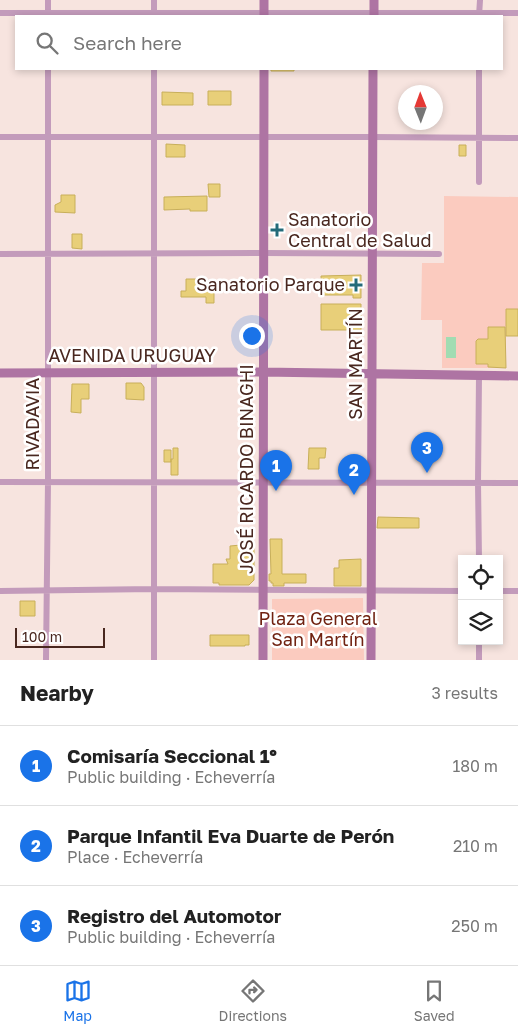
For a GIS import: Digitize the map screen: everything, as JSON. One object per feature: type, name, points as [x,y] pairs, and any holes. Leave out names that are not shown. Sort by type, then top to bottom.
[{"type":"street","points":[[48,0],[48,15]]},
{"type":"street","points":[[154,0],[154,15]]},
{"type":"street","points":[[264,0],[264,15]]},
{"type":"street","points":[[374,0],[374,15]]},
{"type":"street","points":[[479,14],[480,0]]},
{"type":"street","points":[[0,13],[48,15],[518,13]]},
{"type":"street","name":"RIVADAVIA","points":[[46,660],[48,70]]},
{"type":"street","points":[[154,70],[154,660]]},
{"type":"street","name":"JOSÉ RICARDO BINAGHI","points":[[263,660],[264,70]]},
{"type":"street","name":"SAN MARTÍN","points":[[371,660],[373,70]]},
{"type":"street","points":[[479,70],[479,182]]},
{"type":"street","points":[[0,137],[518,138]]},
{"type":"street","points":[[0,254],[439,254]]},
{"type":"street","name":"AVENIDA URUGUAY","points":[[0,373],[264,372],[518,376]]},
{"type":"street","points":[[479,376],[479,555]]},
{"type":"street","points":[[0,482],[518,483]]},
{"type":"street","points":[[0,591],[154,589],[458,591]]},
{"type":"street","points":[[503,591],[518,591]]},
{"type":"street","points":[[479,645],[479,660]]},
{"type":"green space","points":[[444,196],[518,197],[518,336],[506,336],[506,368],[442,368],[442,320],[421,320],[422,263],[444,263]]},
{"type":"green space","name":"Plaza General San Martín","points":[[363,598],[364,660],[272,660],[272,599]]},
{"type":"shaded area","points":[[446,337],[456,337],[456,358],[446,358]]},
{"type":"building","points":[[271,70],[294,70],[294,71]]},
{"type":"building","points":[[208,91],[231,91],[231,105],[208,105]]},
{"type":"building","points":[[162,92],[193,93],[193,105],[162,105]]},
{"type":"building","points":[[166,144],[185,145],[185,157],[166,157]]},
{"type":"building","points":[[459,145],[466,145],[466,156],[459,156]]},
{"type":"building","points":[[208,184],[220,184],[220,197],[209,197]]},
{"type":"building","points":[[61,195],[75,195],[75,213],[55,212],[55,205],[61,202]]},
{"type":"building","points":[[207,196],[207,211],[190,211],[190,209],[164,210],[164,197]]},
{"type":"building","points":[[72,234],[82,234],[82,249],[72,248]]},
{"type":"building","points":[[361,275],[361,298],[353,298],[353,295],[322,295],[321,276]]},
{"type":"building","points":[[186,279],[207,279],[207,283],[214,283],[214,303],[206,303],[206,297],[181,297],[181,291],[186,291]]},
{"type":"building","points":[[321,304],[361,304],[361,330],[321,330]]},
{"type":"building","points":[[506,309],[518,309],[518,336],[506,336]]},
{"type":"building","points":[[488,327],[505,327],[506,368],[488,367],[488,364],[476,364],[476,341],[478,339],[488,339]]},
{"type":"building","points":[[126,383],[141,383],[144,387],[144,400],[126,399]]},
{"type":"building","points":[[72,384],[89,384],[89,399],[81,399],[81,413],[71,412]]},
{"type":"building","points":[[173,448],[178,448],[178,475],[171,475]]},
{"type":"building","points":[[309,448],[326,448],[325,458],[319,458],[319,469],[308,469]]},
{"type":"building","points":[[164,450],[171,450],[171,462],[164,462]]},
{"type":"building","points":[[378,517],[419,518],[419,528],[377,528]]},
{"type":"building","points":[[270,539],[282,539],[282,574],[306,574],[306,583],[284,583],[284,586],[273,586],[273,583],[269,581],[269,574],[271,574]]},
{"type":"building","points":[[241,544],[254,545],[254,580],[249,585],[219,585],[219,583],[213,583],[213,564],[228,564],[226,559],[230,559],[230,546]]},
{"type":"building","points":[[361,559],[361,586],[334,586],[334,568],[339,568],[339,560]]},
{"type":"building","points":[[20,601],[35,601],[35,616],[20,616]]},
{"type":"building","points":[[210,635],[249,635],[249,645],[210,646]]},
{"type":"place","name":"Sanatorio Central de Salud","points":[[277,230]]},
{"type":"place","name":"Sanatorio Parque","points":[[356,285]]},
{"type":"place","name":"Registro del Automotor","points":[[427,473]]},
{"type":"place","name":"Comisaría Seccional 1º","points":[[276,491]]},
{"type":"place","name":"Parque Infantil Eva Duarte de Perón","points":[[354,495]]}]
